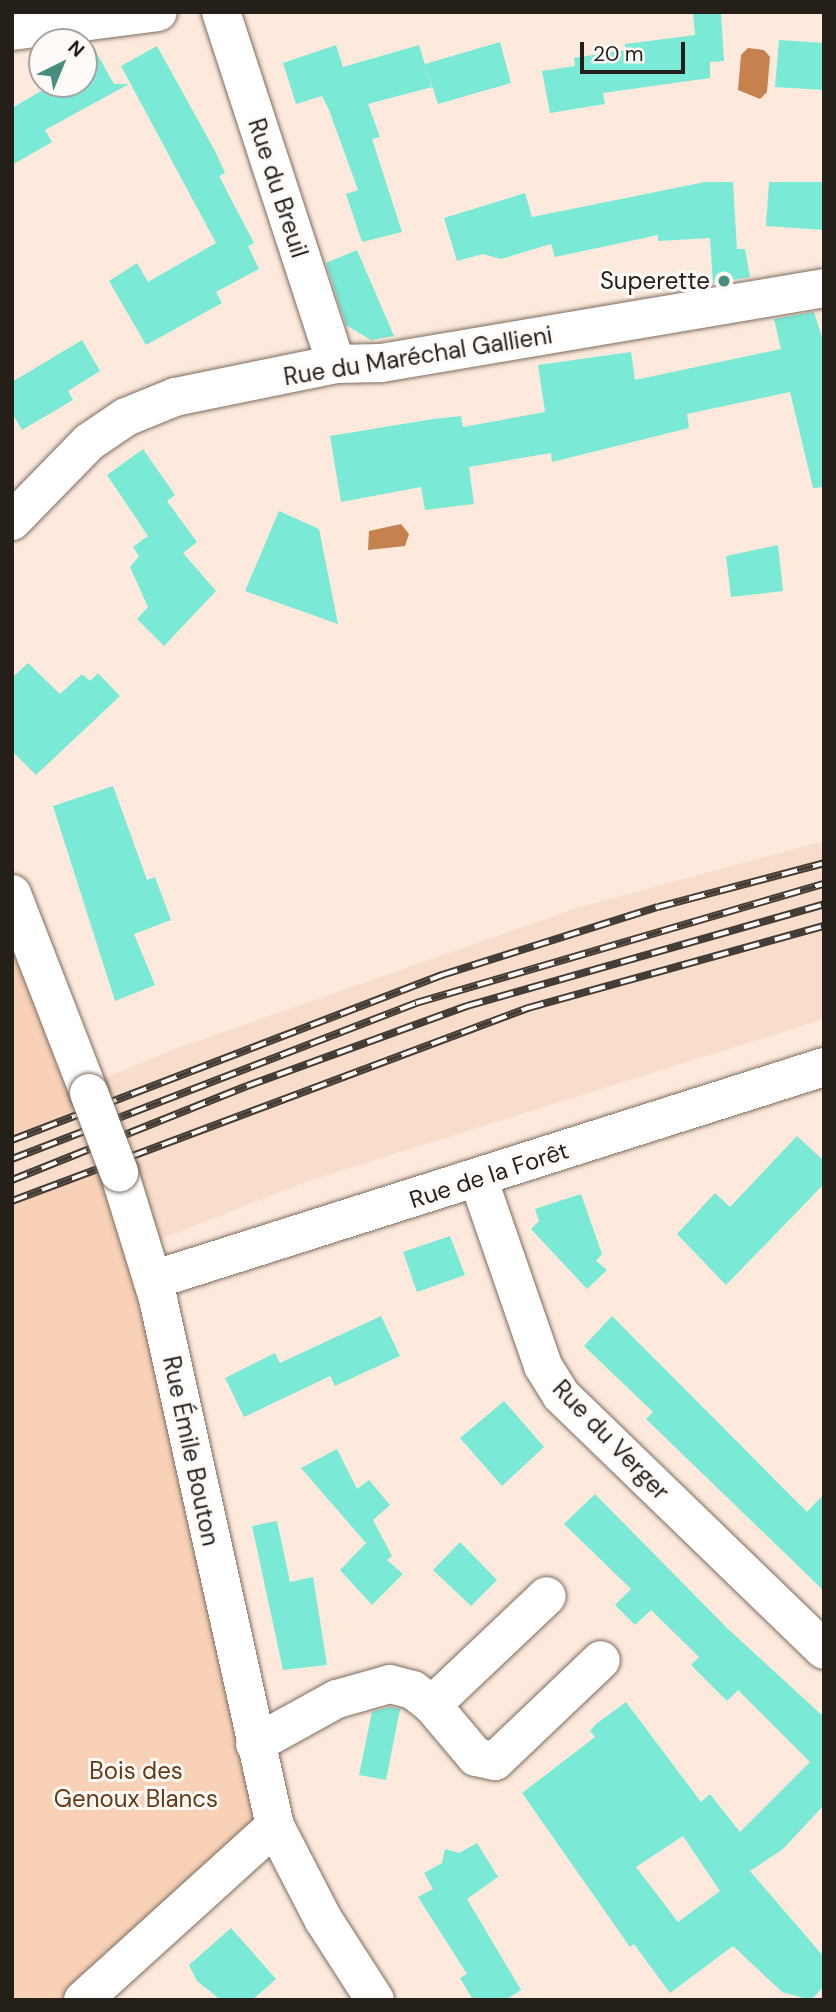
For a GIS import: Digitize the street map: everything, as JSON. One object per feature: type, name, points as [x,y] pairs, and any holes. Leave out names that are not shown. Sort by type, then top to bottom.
[{"type":"street","points":[[12,31],[158,12]]},
{"type":"street","name":"Rue du Breuil","points":[[221,12],[336,364]]},
{"type":"street","name":"Rue du Maréchal Gallieni","points":[[12,521],[89,442],[126,417],[174,397],[336,364],[381,363],[824,288]]},
{"type":"street","name":"Rue Émile Bouton","points":[[12,894],[119,1172],[153,1280],[275,1826],[323,1919],[375,2000]]},
{"type":"street","name":"Rue de la Forêt","points":[[153,1280],[824,1068]]},
{"type":"street","name":"Rue du Verger","points":[[478,1178],[543,1366],[561,1395],[824,1650]]},
{"type":"street","points":[[432,1705],[547,1596]]},
{"type":"street","points":[[255,1744],[366,1687],[390,1684],[413,1690],[432,1705],[476,1757],[495,1761],[601,1660]]},
{"type":"street","points":[[83,2000],[275,1826]]},
{"type":"shaded area","points":[[748,48],[764,50],[770,57],[767,92],[760,99],[738,90],[741,55]]},
{"type":"shaded area","points":[[401,524],[409,534],[405,546],[368,550],[369,531]]},
{"type":"shaded area","points":[[824,841],[824,1019],[308,1181],[12,1298],[12,1116],[178,1048],[577,908]]},
{"type":"green space","points":[[12,949],[81,1112],[12,1140]]},
{"type":"green space","name":"Bois des Genoux Blancs","points":[[109,1167],[275,1826],[81,2000],[12,2000],[12,1203]]},
{"type":"building","points":[[693,12],[721,12],[724,61],[710,62],[710,78],[603,93],[605,104],[550,113],[542,71],[575,66],[574,58],[625,50],[625,44],[695,35]]},
{"type":"building","points":[[779,40],[824,43],[824,90],[775,87]]},
{"type":"building","points":[[500,42],[511,83],[438,104],[425,64]]},
{"type":"building","points":[[336,45],[343,67],[419,45],[432,87],[368,104],[380,137],[372,139],[402,232],[362,242],[346,194],[358,190],[329,110],[322,96],[296,104],[283,63]]},
{"type":"building","points":[[157,46],[215,151],[225,173],[219,176],[254,243],[248,246],[259,269],[216,292],[222,303],[146,345],[109,281],[137,263],[148,282],[216,243],[121,66]]},
{"type":"building","points":[[98,55],[114,84],[129,84],[45,130],[52,142],[12,165],[12,108],[29,98],[98,98]]},
{"type":"building","points":[[705,182],[733,182],[737,249],[745,249],[750,277],[713,283],[710,238],[658,241],[658,235],[555,257],[551,244],[501,259],[483,254],[457,261],[444,218],[525,193],[532,217]]},
{"type":"building","points":[[769,182],[824,182],[824,230],[766,226]]},
{"type":"building","points":[[357,250],[394,336],[371,340],[346,325],[326,263]]},
{"type":"building","points":[[814,312],[824,343],[824,487],[813,488],[790,392],[687,414],[689,428],[552,462],[551,453],[469,467],[474,504],[425,510],[421,487],[341,502],[330,436],[461,416],[463,427],[545,412],[538,365],[631,352],[635,380],[781,349],[774,319]]},
{"type":"building","points":[[82,340],[100,371],[68,391],[73,400],[22,430],[12,413],[12,382]]},
{"type":"building","points":[[143,449],[175,495],[167,501],[197,542],[183,553],[216,591],[164,646],[137,619],[148,607],[130,567],[139,556],[133,547],[148,536],[107,475]]},
{"type":"building","points":[[279,511],[319,529],[338,624],[245,591]]},
{"type":"building","points":[[778,545],[783,591],[731,597],[726,556]]},
{"type":"building","points":[[28,663],[60,694],[82,674],[90,681],[98,673],[120,696],[36,775],[12,751],[12,678]]},
{"type":"building","points":[[113,786],[147,880],[155,877],[171,920],[134,934],[155,985],[115,1001],[53,806]]},
{"type":"building","points":[[797,1136],[824,1161],[824,1184],[726,1285],[677,1234],[715,1193],[730,1207]]},
{"type":"building","points":[[581,1194],[602,1254],[596,1261],[607,1270],[587,1289],[531,1229],[539,1221],[535,1209]]},
{"type":"building","points":[[450,1236],[465,1275],[417,1292],[403,1252]]},
{"type":"building","points":[[381,1316],[400,1356],[335,1386],[330,1376],[244,1417],[225,1378],[275,1353],[280,1363]]},
{"type":"building","points":[[612,1316],[807,1512],[824,1494],[824,1591],[646,1419],[653,1412],[584,1346]]},
{"type":"building","points":[[504,1401],[544,1447],[502,1486],[460,1438]]},
{"type":"building","points":[[337,1449],[357,1489],[369,1480],[390,1505],[373,1520],[392,1556],[387,1560],[403,1574],[372,1605],[340,1570],[366,1543],[301,1468]]},
{"type":"building","points":[[595,1494],[728,1629],[824,1717],[824,1805],[783,1849],[750,1871],[824,1957],[824,1986],[811,2000],[782,1992],[733,1946],[670,1993],[634,1944],[630,1947],[522,1793],[595,1737],[590,1731],[596,1724],[626,1702],[701,1802],[710,1794],[740,1832],[810,1762],[738,1690],[727,1701],[691,1665],[699,1657],[651,1610],[635,1625],[615,1605],[631,1589],[564,1524]],"holes":[[[683,1836],[720,1891],[678,1922],[636,1867]]]},
{"type":"building","points":[[277,1521],[290,1582],[313,1577],[327,1665],[283,1670],[252,1526]]},
{"type":"building","points":[[460,1542],[497,1580],[471,1606],[433,1570]]},
{"type":"building","points":[[389,1707],[400,1709],[386,1780],[359,1775],[372,1712]]},
{"type":"building","points":[[477,1843],[498,1877],[467,1899],[521,1990],[505,2000],[473,2000],[460,1978],[467,1974],[418,1897],[433,1889],[424,1873],[442,1863],[445,1849],[459,1853]]},
{"type":"building","points":[[231,1928],[276,1979],[252,2000],[221,2000],[197,1981],[189,1965]]},
{"type":"railway","points":[[12,1140],[442,975],[658,907],[824,863]]},
{"type":"railway","points":[[12,1159],[416,1003],[824,884]]},
{"type":"railway","points":[[12,1180],[247,1086],[467,1006],[824,904]]},
{"type":"railway","points":[[12,1201],[528,1008],[824,926]]},
{"type":"place","name":"Superette","points":[[724,281]]}]
